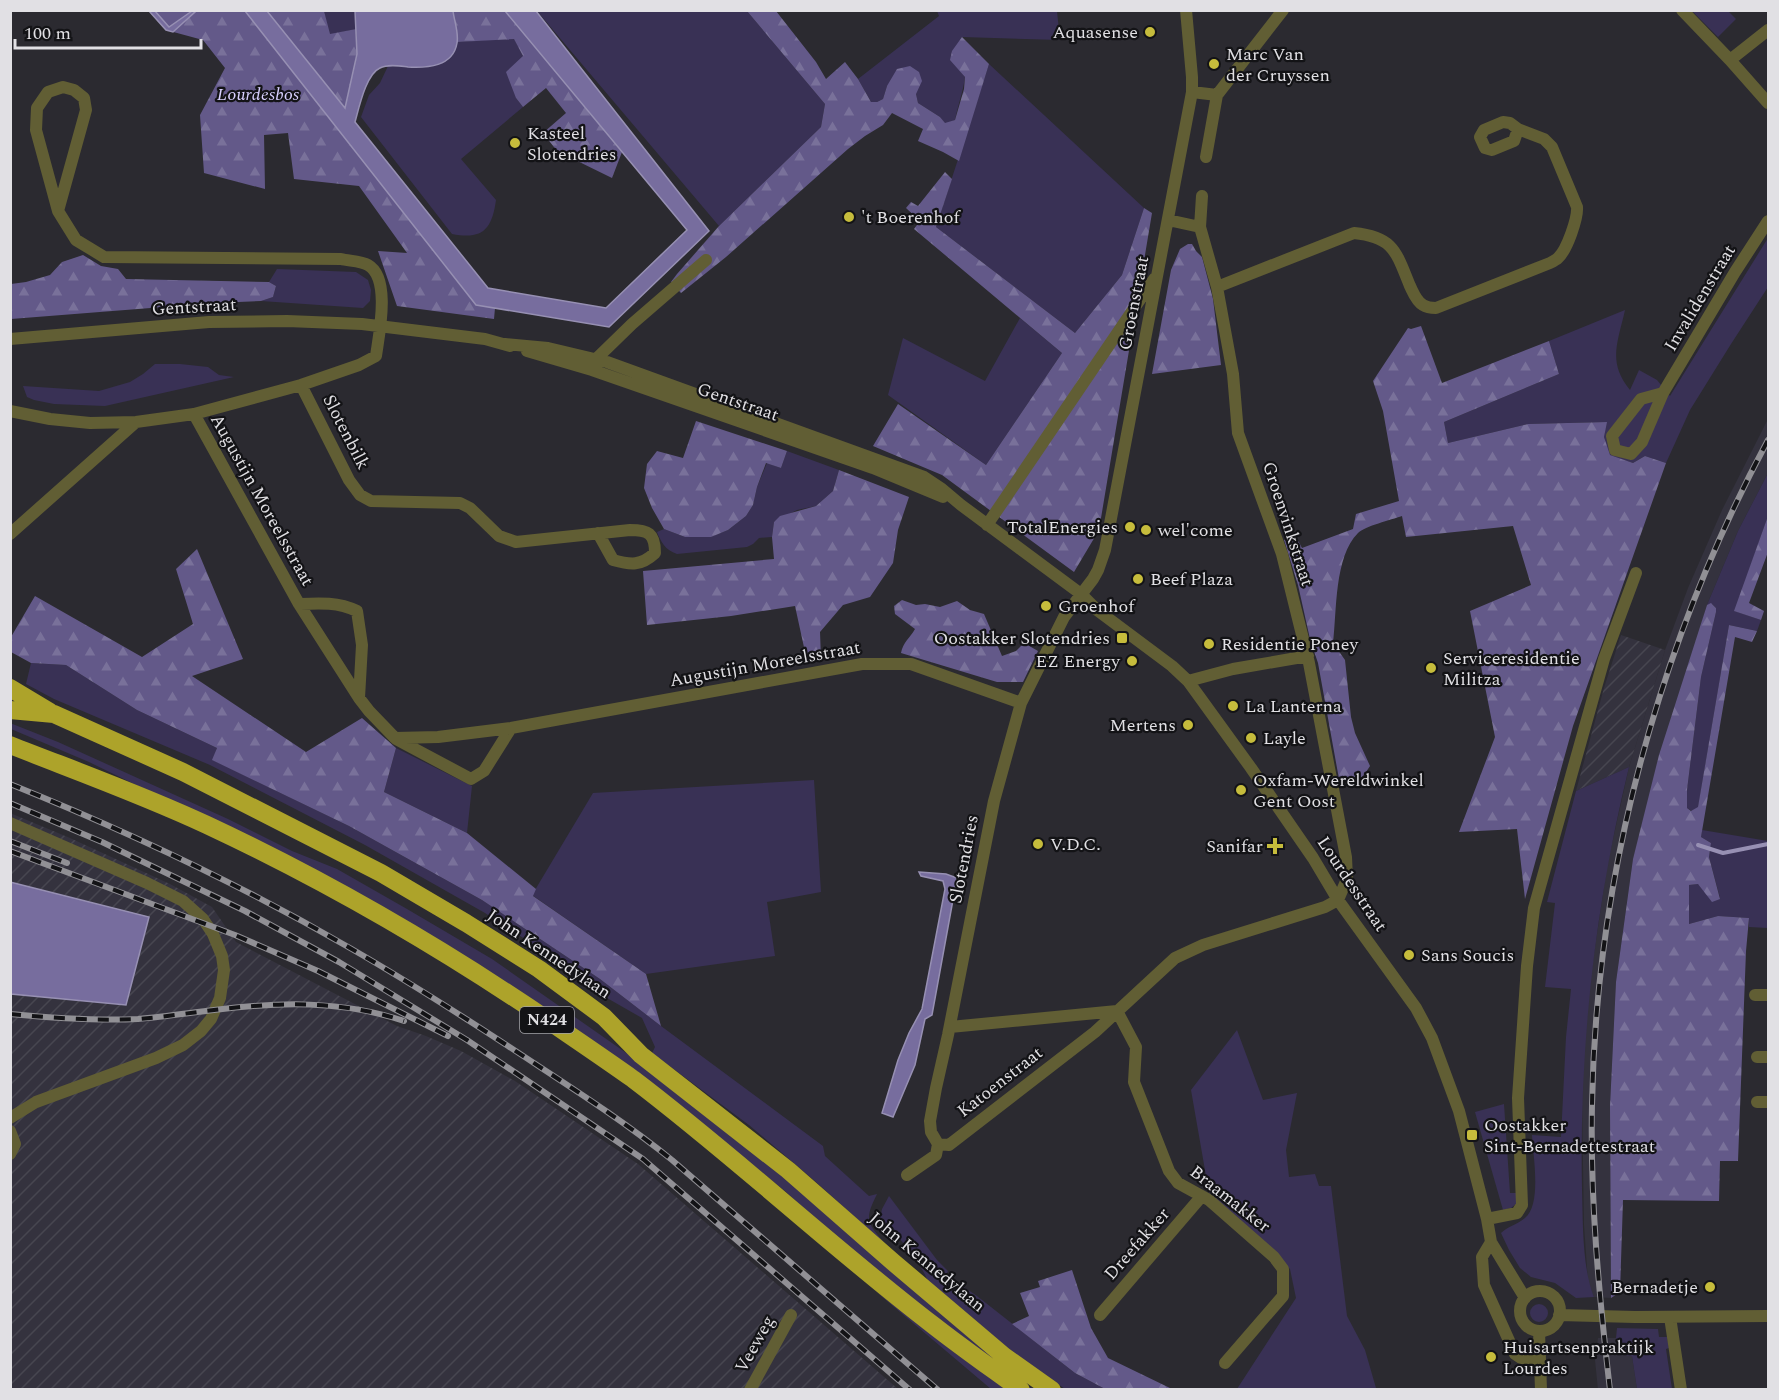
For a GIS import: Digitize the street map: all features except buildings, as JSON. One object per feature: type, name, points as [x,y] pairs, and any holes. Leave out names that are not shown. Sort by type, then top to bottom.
[{"type":"highway","points":[[10,688],[54,714]]},
{"type":"highway","name":"John Kennedylaan","points":[[10,710],[54,714],[183,772],[381,873],[539,969],[604,1017],[641,1055],[788,1170],[1004,1356],[1052,1389]]},
{"type":"highway","name":"N424","points":[[10,745],[203,823],[265,853],[374,912],[523,1003],[632,1078],[732,1157],[932,1325],[1021,1389]]},
{"type":"street","name":"Groenstraat","points":[[1081,594],[1098,570],[1105,550],[1192,93],[1186,10]]},
{"type":"street","points":[[1206,157],[1217,95],[1283,10]]},
{"type":"street","points":[[1682,10],[1768,103]]},
{"type":"street","points":[[1730,60],[1768,30]]},
{"type":"street","points":[[10,411],[50,419],[90,423],[136,422],[194,414],[301,385],[359,365],[376,356],[380,326],[381,286],[376,272],[368,265],[341,259],[104,257],[76,240],[58,211],[36,130],[37,108],[48,92],[63,87],[74,90],[84,98],[86,110],[58,211]]},
{"type":"street","points":[[1192,93],[1217,95]]},
{"type":"street","points":[[1217,287],[1354,233],[1369,234],[1382,239],[1395,250],[1414,295],[1422,305],[1436,309],[1550,263],[1562,254],[1578,214],[1549,143],[1518,129]]},
{"type":"street","points":[[1167,220],[1200,227],[1202,196]]},
{"type":"street","name":"Invalidenstraat","points":[[1663,393],[1641,399],[1612,436],[1615,450],[1631,454],[1642,442],[1663,393],[1768,221]]},
{"type":"street","name":"Groenvinkstraat","points":[[1200,227],[1217,287],[1233,374],[1238,434],[1282,554],[1308,656],[1347,857],[1347,879],[1338,900]]},
{"type":"street","points":[[594,365],[632,324],[706,260]]},
{"type":"street","points":[[987,525],[1158,273]]},
{"type":"street","name":"Gentstraat","points":[[10,339],[210,322],[287,321],[380,326],[485,339],[594,365],[874,463],[961,505],[1081,594]]},
{"type":"street","name":"Slotenbilk","points":[[301,385],[349,480],[360,495],[371,501],[460,503],[470,508],[499,536],[516,542],[598,533]]},
{"type":"street","name":"Augustijn Moreelsstraat","points":[[194,414],[299,604],[359,698],[395,738],[471,779],[484,771],[511,728]]},
{"type":"street","points":[[10,534],[136,422]]},
{"type":"street","points":[[1487,1219],[1517,1213],[1522,1205],[1518,1098],[1527,966],[1534,908],[1604,659],[1636,573]]},
{"type":"street","name":"Lourdesstraat","points":[[1081,594],[1097,610],[1172,666],[1188,681],[1264,786],[1313,858],[1338,900],[1405,993],[1432,1038],[1459,1111],[1491,1242],[1525,1298]]},
{"type":"street","name":"Slotendries","points":[[938,1144],[930,1121],[994,801],[1021,703],[1064,617],[1081,594]]},
{"type":"street","name":"Augustijn Moreelsstraat","points":[[299,604],[327,603],[347,606],[357,611],[362,645],[359,698]]},
{"type":"street","points":[[1188,681],[1233,669],[1308,656]]},
{"type":"street","name":"Augustijn Moreelsstraat","points":[[395,738],[438,737],[511,728],[862,664],[911,664],[1021,703]]},
{"type":"street","points":[[10,823],[147,883],[183,902],[203,919],[213,934],[222,956],[224,970],[220,998],[211,1019],[201,1031],[183,1045],[156,1058],[36,1102],[10,1118]]},
{"type":"street","name":"Katoenstraat","points":[[907,1175],[936,1155],[938,1144],[950,1144],[1095,1032],[1175,958],[1203,945],[1325,907],[1338,900]]},
{"type":"street","points":[[1755,995],[1768,995]]},
{"type":"street","name":"Katoenstraat","points":[[950,1027],[1117,1011]]},
{"type":"street","name":"Braamakker","points":[[1117,1011],[1136,1047],[1134,1082],[1169,1171],[1178,1183],[1209,1200],[1274,1257],[1283,1269],[1283,1296],[1225,1363]]},
{"type":"street","points":[[10,1131],[15,1144],[10,1154]]},
{"type":"street","name":"Dreefakker","points":[[1100,1315],[1201,1197]]},
{"type":"street","name":"Lourdesstraat","points":[[1491,1242],[1482,1257],[1484,1285],[1515,1354],[1521,1359],[1539,1358]]},
{"type":"street","points":[[1537,1292],[1544,1292],[1555,1299],[1559,1315],[1552,1327],[1539,1331],[1529,1328],[1521,1317],[1520,1310],[1525,1298],[1537,1292]]},
{"type":"street","name":"Veeweg","points":[[750,1389],[791,1315]]},
{"type":"street","points":[[1559,1315],[1768,1316]]},
{"type":"street","points":[[1670,1317],[1681,1389]]},
{"type":"street","points":[[1539,1331],[1541,1389]]},
{"type":"shaded area","points":[[149,11],[155,11],[169,27],[192,11],[195,12],[173,32],[166,30]]},
{"type":"shaded area","points":[[245,11],[267,11],[345,108],[357,54],[355,11],[453,11],[457,43],[450,57],[431,66],[390,66],[375,71],[367,84],[355,122],[488,288],[606,308],[687,230],[505,11],[536,11],[709,231],[609,327],[476,305]]},
{"type":"shaded area","points":[[324,11],[355,11],[356,29],[329,35]]},
{"type":"shaded area","points":[[537,11],[747,11],[825,104],[821,127],[719,226]]},
{"type":"shaded area","points":[[937,11],[1057,11],[1060,40],[962,37],[956,65],[965,77],[964,83],[955,120],[945,124],[940,117],[918,103],[916,94],[887,86],[883,99],[871,102],[858,79],[939,16]]},
{"type":"shaded area","points":[[1692,11],[1728,11],[1736,19],[1718,37]]},
{"type":"shaded area","points":[[514,38],[523,56],[516,98],[523,107],[461,159],[496,200],[492,218],[484,230],[478,234],[452,234],[361,117],[369,95],[380,83],[388,66],[419,67],[452,56],[457,42]]},
{"type":"shaded area","points":[[989,64],[1144,208],[1122,275],[1075,333],[936,227]]},
{"type":"shaded area","points":[[1768,238],[1768,287],[1690,410],[1666,463],[1645,456],[1633,463],[1609,455],[1604,437],[1606,422],[1528,424],[1448,443],[1444,422],[1559,374],[1549,341],[1625,310],[1616,352],[1616,361],[1623,380],[1630,390],[1639,370],[1657,380],[1670,396]]},
{"type":"shaded area","points":[[277,269],[356,272],[368,280],[371,290],[370,301],[363,308],[261,301],[273,297],[276,286],[269,282]]},
{"type":"shaded area","points":[[1020,318],[1062,353],[986,465],[888,395],[903,338],[985,381]]},
{"type":"shaded area","points":[[155,364],[208,367],[219,375],[234,377],[105,406],[54,404],[34,400],[27,397],[23,386],[99,391],[130,382]]},
{"type":"shaded area","points":[[1768,419],[1768,473],[1738,531],[1707,605],[1633,859],[1616,982],[1610,1106],[1611,1298],[1594,1297],[1588,1282],[1584,1225],[1583,1056],[1590,981],[1607,866],[1629,767],[1665,650],[1688,588],[1722,510]]},
{"type":"shaded area","points":[[787,451],[839,470],[833,491],[816,506],[797,510],[774,522],[772,537],[759,538],[747,547],[677,554],[664,545],[657,532],[664,529],[685,537],[710,537],[728,530],[746,516],[753,505],[757,487],[767,463],[781,468]]},
{"type":"shaded area","points":[[1768,473],[1768,516],[1735,611],[1761,620],[1757,631],[1729,625],[1698,808],[1692,811],[1687,808],[1687,790],[1701,677],[1716,612],[1712,604],[1707,605],[1738,531]]},
{"type":"shaded area","points":[[1621,635],[1665,650],[1629,767],[1576,791],[1604,688]]},
{"type":"shaded area","points":[[31,663],[66,665],[137,710],[217,748],[213,760],[349,826],[482,900],[600,979],[823,1146],[825,1156],[869,1196],[877,1194],[869,1217],[875,1232],[887,1246],[749,1125],[652,1053],[655,1047],[642,1018],[607,998],[551,956],[485,913],[365,845],[210,765],[54,699],[26,684]]},
{"type":"shaded area","points":[[10,723],[58,742],[228,819],[292,851],[337,869],[492,959],[632,1057],[808,1196],[1034,1386],[1016,1380],[969,1345],[820,1223],[785,1191],[640,1078],[175,804],[89,762],[11,729]]},
{"type":"shaded area","points":[[396,748],[472,786],[467,833],[384,792]]},
{"type":"shaded area","points":[[1629,767],[1598,924],[1583,1082],[1584,1244],[1587,1272],[1594,1297],[1576,1298],[1555,1283],[1531,1277],[1520,1268],[1501,1233],[1525,1218],[1533,1202],[1535,1179],[1532,1135],[1561,1137],[1571,989],[1545,987],[1555,903],[1547,902],[1576,791]]},
{"type":"shaded area","points":[[814,780],[821,892],[767,902],[775,956],[646,974],[532,895],[593,793]]},
{"type":"shaded area","points":[[10,813],[170,884],[212,907],[236,942],[397,1026],[461,1051],[515,1081],[638,1164],[898,1389],[11,1389],[11,994],[126,1005],[149,916],[11,882]]},
{"type":"shaded area","points":[[1702,830],[1768,841],[1768,928],[1749,927],[1749,918],[1718,916],[1689,924],[1689,885],[1698,884],[1720,898],[1709,857],[1711,843],[1701,837]]},
{"type":"shaded area","points":[[919,872],[946,874],[957,878],[932,1015],[925,1019],[915,1065],[893,1117],[882,1113],[898,1060],[922,1009],[945,889],[943,881],[921,876]]},
{"type":"shaded area","points":[[10,882],[149,917],[126,1005],[11,994]]},
{"type":"shaded area","points":[[1237,1030],[1263,1100],[1297,1093],[1286,1150],[1289,1177],[1315,1174],[1319,1186],[1331,1186],[1347,1316],[1365,1350],[1376,1388],[1363,1390],[1237,1389],[1296,1298],[1290,1269],[1209,1193],[1191,1090]]},
{"type":"shaded area","points":[[1504,1104],[1510,1193],[1519,1193],[1517,1203],[1503,1210],[1475,1112]]},
{"type":"shaded area","points":[[889,1196],[937,1260],[948,1271],[946,1275],[977,1296],[1075,1373],[1105,1389],[1065,1389],[1009,1349],[928,1281],[910,1252],[880,1219]]},
{"type":"shaded area","points":[[874,1290],[955,1353],[1007,1389],[991,1389]]},
{"type":"shaded area","points":[[1539,1304],[1546,1306],[1548,1313],[1546,1320],[1539,1322],[1532,1320],[1530,1313],[1532,1306]]},
{"type":"shaded area","points":[[1617,1328],[1658,1329],[1659,1337],[1667,1337],[1669,1348],[1666,1349],[1672,1389],[1637,1389],[1632,1356],[1624,1355],[1616,1338]]},
{"type":"shaded area","points":[[1598,1338],[1616,1338],[1624,1354],[1632,1356],[1637,1389],[1598,1390],[1595,1360]]},
{"type":"green space","name":"Lourdesbos","points":[[149,11],[245,11],[476,305],[495,308],[494,319],[397,306],[378,251],[407,253],[359,186],[294,179],[288,133],[264,135],[265,189],[204,173],[200,115],[225,68],[203,40],[166,30]]},
{"type":"green space","points":[[267,11],[324,11],[330,34],[356,29],[357,54],[345,108]]},
{"type":"green space","points":[[453,11],[505,11],[622,152],[612,178],[557,151],[543,133],[566,113],[546,88],[523,107],[516,98],[506,72],[523,56],[514,39],[457,42]]},
{"type":"green space","points":[[747,11],[776,11],[816,62],[826,79],[845,62],[871,102],[883,99],[887,86],[897,69],[910,66],[919,72],[922,81],[916,94],[918,103],[940,117],[945,123],[955,120],[964,89],[965,77],[950,60],[952,51],[962,37],[989,64],[959,161],[918,141],[923,129],[892,113],[883,125],[848,149],[726,257],[681,293],[671,282],[677,274],[719,226],[821,127],[825,104]]},
{"type":"green space","points":[[945,172],[952,179],[936,227],[1075,333],[1122,275],[1144,208],[1152,213],[1099,530],[1074,572],[942,475],[873,446],[898,404],[986,465],[1062,353],[914,229],[920,221],[906,208],[911,202],[918,206]]},
{"type":"green space","points":[[1192,244],[1202,257],[1213,299],[1221,365],[1152,374],[1171,270],[1180,249]]},
{"type":"green space","points":[[83,255],[101,266],[118,269],[126,279],[269,282],[276,286],[273,297],[261,301],[11,319],[11,284],[50,275],[62,262]]},
{"type":"green space","points":[[1421,326],[1442,383],[1549,341],[1559,374],[1444,422],[1448,443],[1528,424],[1607,422],[1604,437],[1610,455],[1633,463],[1645,456],[1666,463],[1573,726],[1525,899],[1517,829],[1459,832],[1495,737],[1470,611],[1531,585],[1513,526],[1406,537],[1402,516],[1361,530],[1350,543],[1338,585],[1333,643],[1345,660],[1351,717],[1355,733],[1370,766],[1361,778],[1355,780],[1339,779],[1318,663],[1284,540],[1295,535],[1302,548],[1353,529],[1356,514],[1399,501],[1383,411],[1373,381],[1408,328]]},
{"type":"green space","points":[[696,421],[787,451],[781,468],[766,463],[753,505],[746,516],[728,530],[711,537],[685,537],[664,529],[644,488],[647,464],[657,451],[683,458]]},
{"type":"green space","points":[[839,470],[909,497],[898,530],[893,563],[870,597],[843,605],[820,632],[821,659],[807,661],[795,606],[647,625],[643,571],[774,559],[772,537],[774,522],[780,516],[816,506],[833,491]]},
{"type":"green space","points":[[1768,516],[1768,552],[1749,603],[1764,611],[1761,620],[1734,611]]},
{"type":"green space","points":[[197,549],[243,659],[192,676],[306,752],[362,718],[396,748],[384,792],[467,833],[536,889],[533,896],[646,974],[661,1026],[600,979],[482,900],[349,826],[212,760],[217,748],[137,710],[66,665],[31,663],[11,652],[11,637],[35,596],[142,657],[193,624],[176,569]]},
{"type":"green space","points":[[902,600],[916,605],[940,607],[957,601],[970,610],[984,614],[1002,656],[1016,651],[1024,643],[1038,651],[1023,682],[997,682],[901,653],[915,629],[895,614],[894,606]]},
{"type":"green space","points":[[1711,603],[1716,608],[1716,612],[1701,677],[1687,790],[1687,808],[1691,811],[1698,807],[1729,625],[1757,631],[1752,642],[1735,637],[1701,837],[1711,843],[1709,857],[1720,899],[1712,902],[1698,884],[1689,885],[1689,924],[1718,916],[1749,918],[1738,1161],[1720,1161],[1719,1201],[1623,1200],[1620,1292],[1611,1298],[1610,1106],[1616,982],[1633,859],[1659,755],[1707,605]]},
{"type":"green space","points":[[1072,1270],[1091,1328],[1108,1358],[1172,1389],[1105,1389],[1075,1373],[1012,1324],[1029,1316],[1020,1293],[1040,1287],[1038,1281]]},
{"type":"waterway","points":[[1698,845],[1723,853],[1768,844]]},
{"type":"railway","points":[[1610,1390],[1596,1248],[1592,1176],[1596,1018],[1606,932],[1621,846],[1641,762],[1665,679],[1695,597],[1729,518],[1768,440]]},
{"type":"railway","points":[[10,784],[140,840],[267,902],[390,972],[508,1046],[612,1115],[672,1160],[938,1390]]},
{"type":"railway","points":[[10,803],[102,842],[245,911],[339,962],[467,1040],[643,1159],[910,1390]]},
{"type":"railway","points":[[10,841],[67,863]]},
{"type":"railway","points":[[10,851],[235,935],[318,971],[448,1036]]},
{"type":"railway","points":[[10,1014],[122,1020],[286,1004],[357,1009],[404,1021]]},
{"type":"place","name":"Aquasense","points":[[1150,32]]},
{"type":"place","name":"Marc Van der Cruyssen","points":[[1214,64]]},
{"type":"place","name":"Kasteel Slotendries","points":[[515,143]]},
{"type":"place","name":"'t Boerenhof","points":[[849,217]]},
{"type":"place","name":"TotalEnergies","points":[[1130,527]]},
{"type":"place","name":"wel'come","points":[[1146,530]]},
{"type":"place","name":"Beef Plaza","points":[[1138,579]]},
{"type":"place","name":"Groenhof","points":[[1046,606]]},
{"type":"place","name":"Oostakker Slotendries","points":[[1122,638]]},
{"type":"place","name":"Residentie Poney","points":[[1209,644]]},
{"type":"place","name":"EZ Energy","points":[[1132,661]]},
{"type":"place","name":"Serviceresidentie Militza","points":[[1431,668]]},
{"type":"place","name":"La Lanterna","points":[[1233,706]]},
{"type":"place","name":"Mertens","points":[[1188,725]]},
{"type":"place","name":"Layle","points":[[1251,738]]},
{"type":"place","name":"Oxfam-Wereldwinkel Gent Oost","points":[[1241,790]]},
{"type":"place","name":"V.D.C.","points":[[1038,844]]},
{"type":"place","name":"Sanifar","points":[[1275,846]]},
{"type":"place","name":"Sans Soucis","points":[[1409,955]]},
{"type":"place","name":"Oostakker Sint-Bernadettestraat","points":[[1472,1135]]},
{"type":"place","name":"Bernadetje","points":[[1710,1287]]},
{"type":"place","name":"Huisartsenpraktijk Lourdes","points":[[1491,1357]]}]
